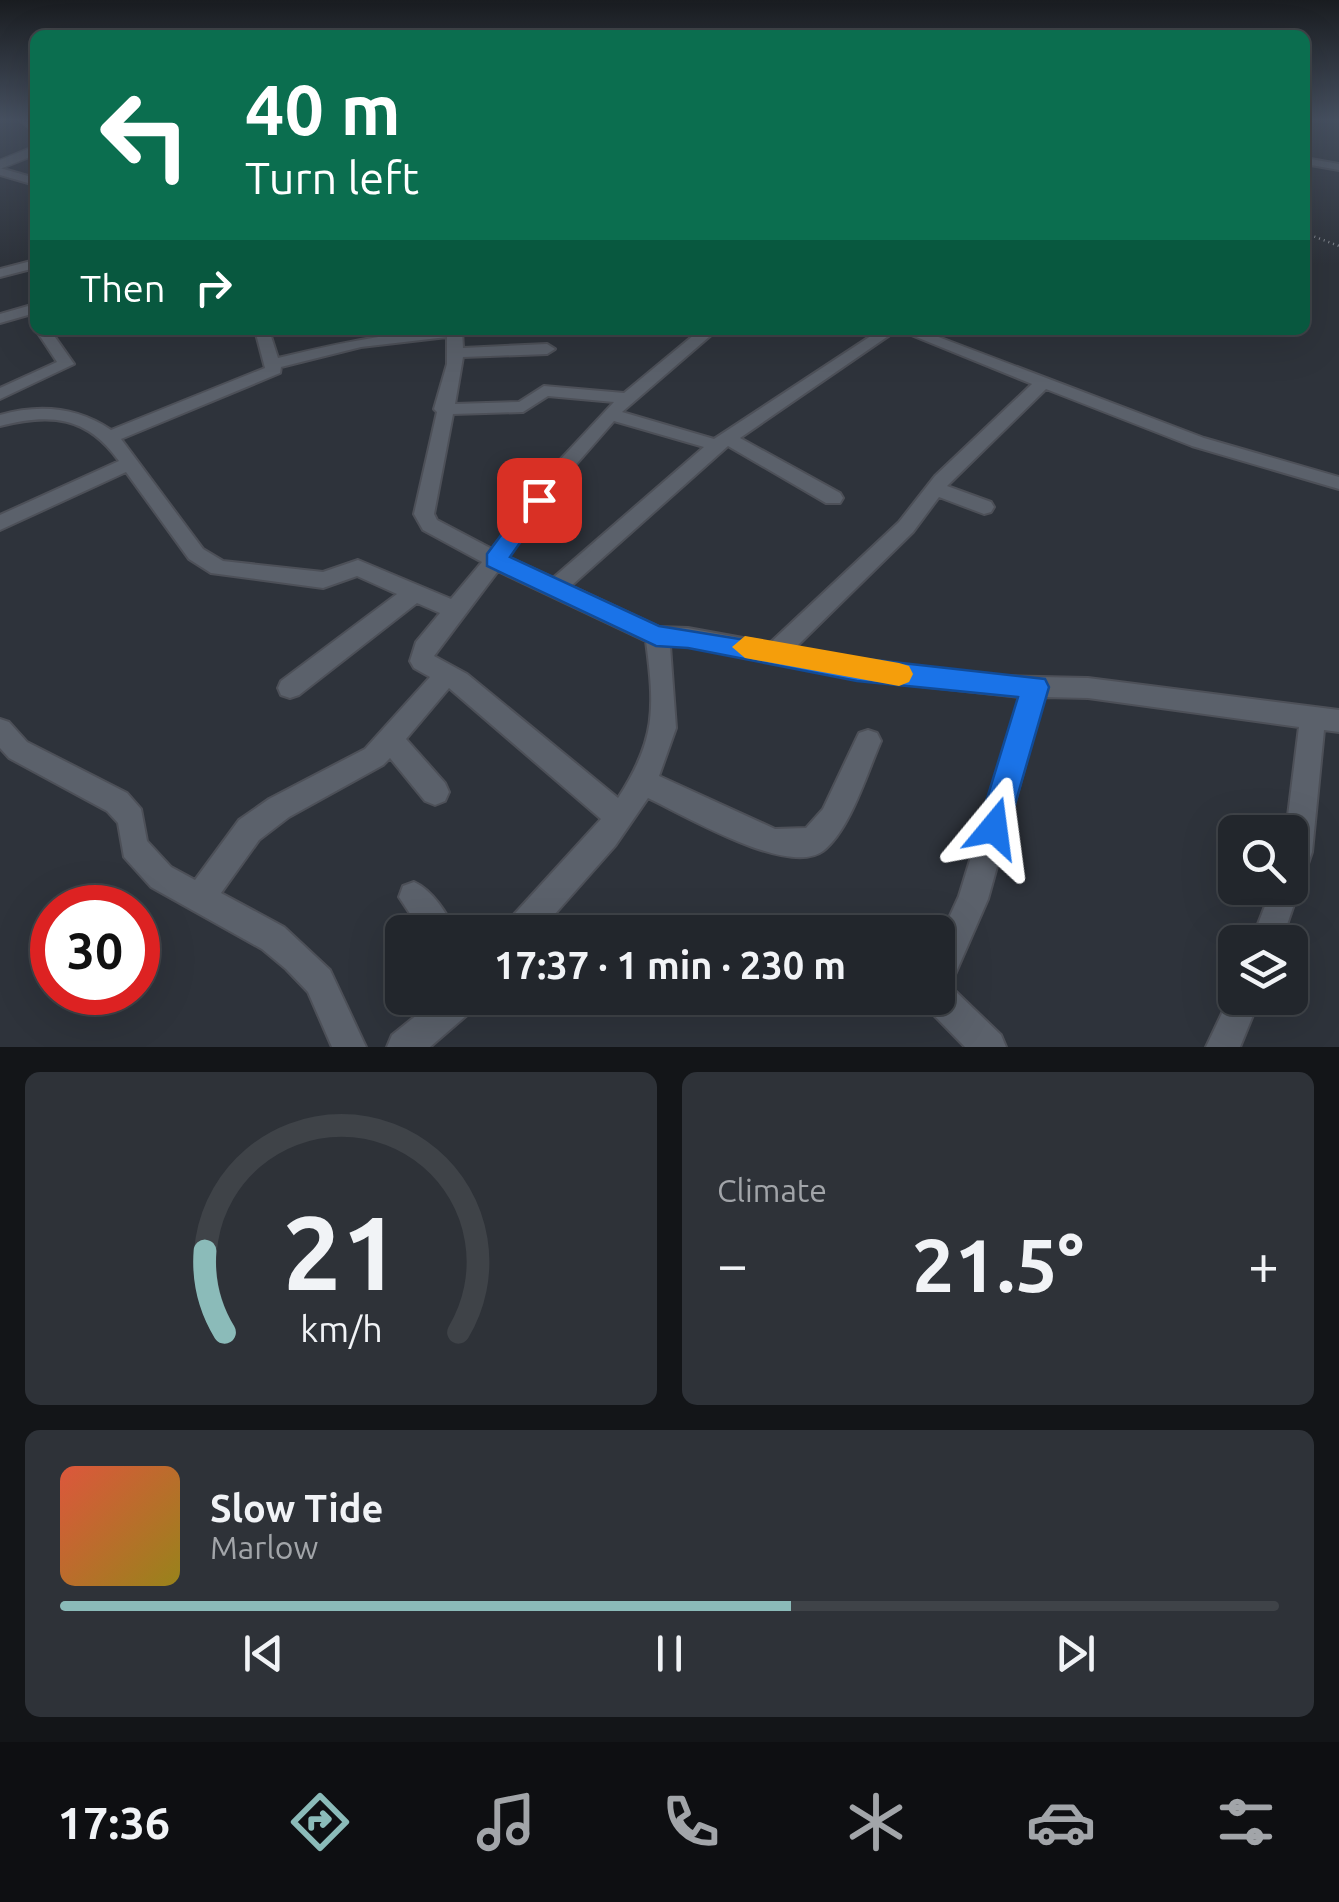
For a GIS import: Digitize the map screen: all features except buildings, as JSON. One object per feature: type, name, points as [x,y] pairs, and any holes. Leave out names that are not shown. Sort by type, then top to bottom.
[{"type":"street","points":[[0,168],[30,180]]},
{"type":"street","points":[[0,273],[30,265]]},
{"type":"street","points":[[0,319],[30,313]]},
{"type":"street","points":[[0,394],[66,364],[46,335]]},
{"type":"street","points":[[109,437],[274,370],[263,335]]},
{"type":"street","points":[[455,335],[455,353],[424,514],[430,524],[495,560],[656,636],[775,653],[857,670],[1035,687],[1088,688],[1326,719],[1306,815]]},
{"type":"street","points":[[619,816],[446,675],[422,660],[424,649],[516,528],[661,364],[703,335]]},
{"type":"street","points":[[555,588],[722,441],[882,335]]},
{"type":"street","points":[[919,335],[1198,442],[1339,482]]},
{"type":"street","points":[[272,364],[352,336]]},
{"type":"street","points":[[455,353],[547,349]]},
{"type":"street","points":[[775,653],[906,527],[936,489],[1042,384]]},
{"type":"street","points":[[443,409],[523,407],[544,391],[621,407],[722,441],[833,498]]},
{"type":"street","points":[[0,421],[39,410],[66,416],[109,437],[196,554],[218,568],[323,580],[354,568],[455,610]]},
{"type":"street","points":[[0,523],[130,463]]},
{"type":"street","points":[[936,489],[984,507]]},
{"type":"street","points":[[290,688],[416,592]]},
{"type":"street","points":[[535,915],[643,782],[663,727],[656,636]]},
{"type":"street","points":[[200,898],[250,830],[279,808],[374,758],[446,675]]},
{"type":"street","points":[[955,940],[974,899],[1035,687]]},
{"type":"street","points":[[0,730],[18,750],[117,802],[131,818],[134,847],[161,877],[273,938],[296,958],[319,981],[349,1047]]},
{"type":"street","points":[[643,782],[774,844],[812,842],[833,818],[868,740]]},
{"type":"street","points":[[392,741],[436,792]]},
{"type":"street","points":[[414,897],[427,915]]},
{"type":"street","points":[[955,1013],[990,1047]]},
{"type":"street","points":[[404,1047],[443,1015]]},
{"type":"street","points":[[1223,1047],[1237,1015]]},
{"type":"path","points":[[1310,236],[1339,246]]},
{"type":"slow traffic","points":[[745,647],[857,670],[899,674]]},
{"type":"route","points":[[539,500],[495,560],[656,636],[760,650],[857,670],[1035,687],[994,828]]}]
